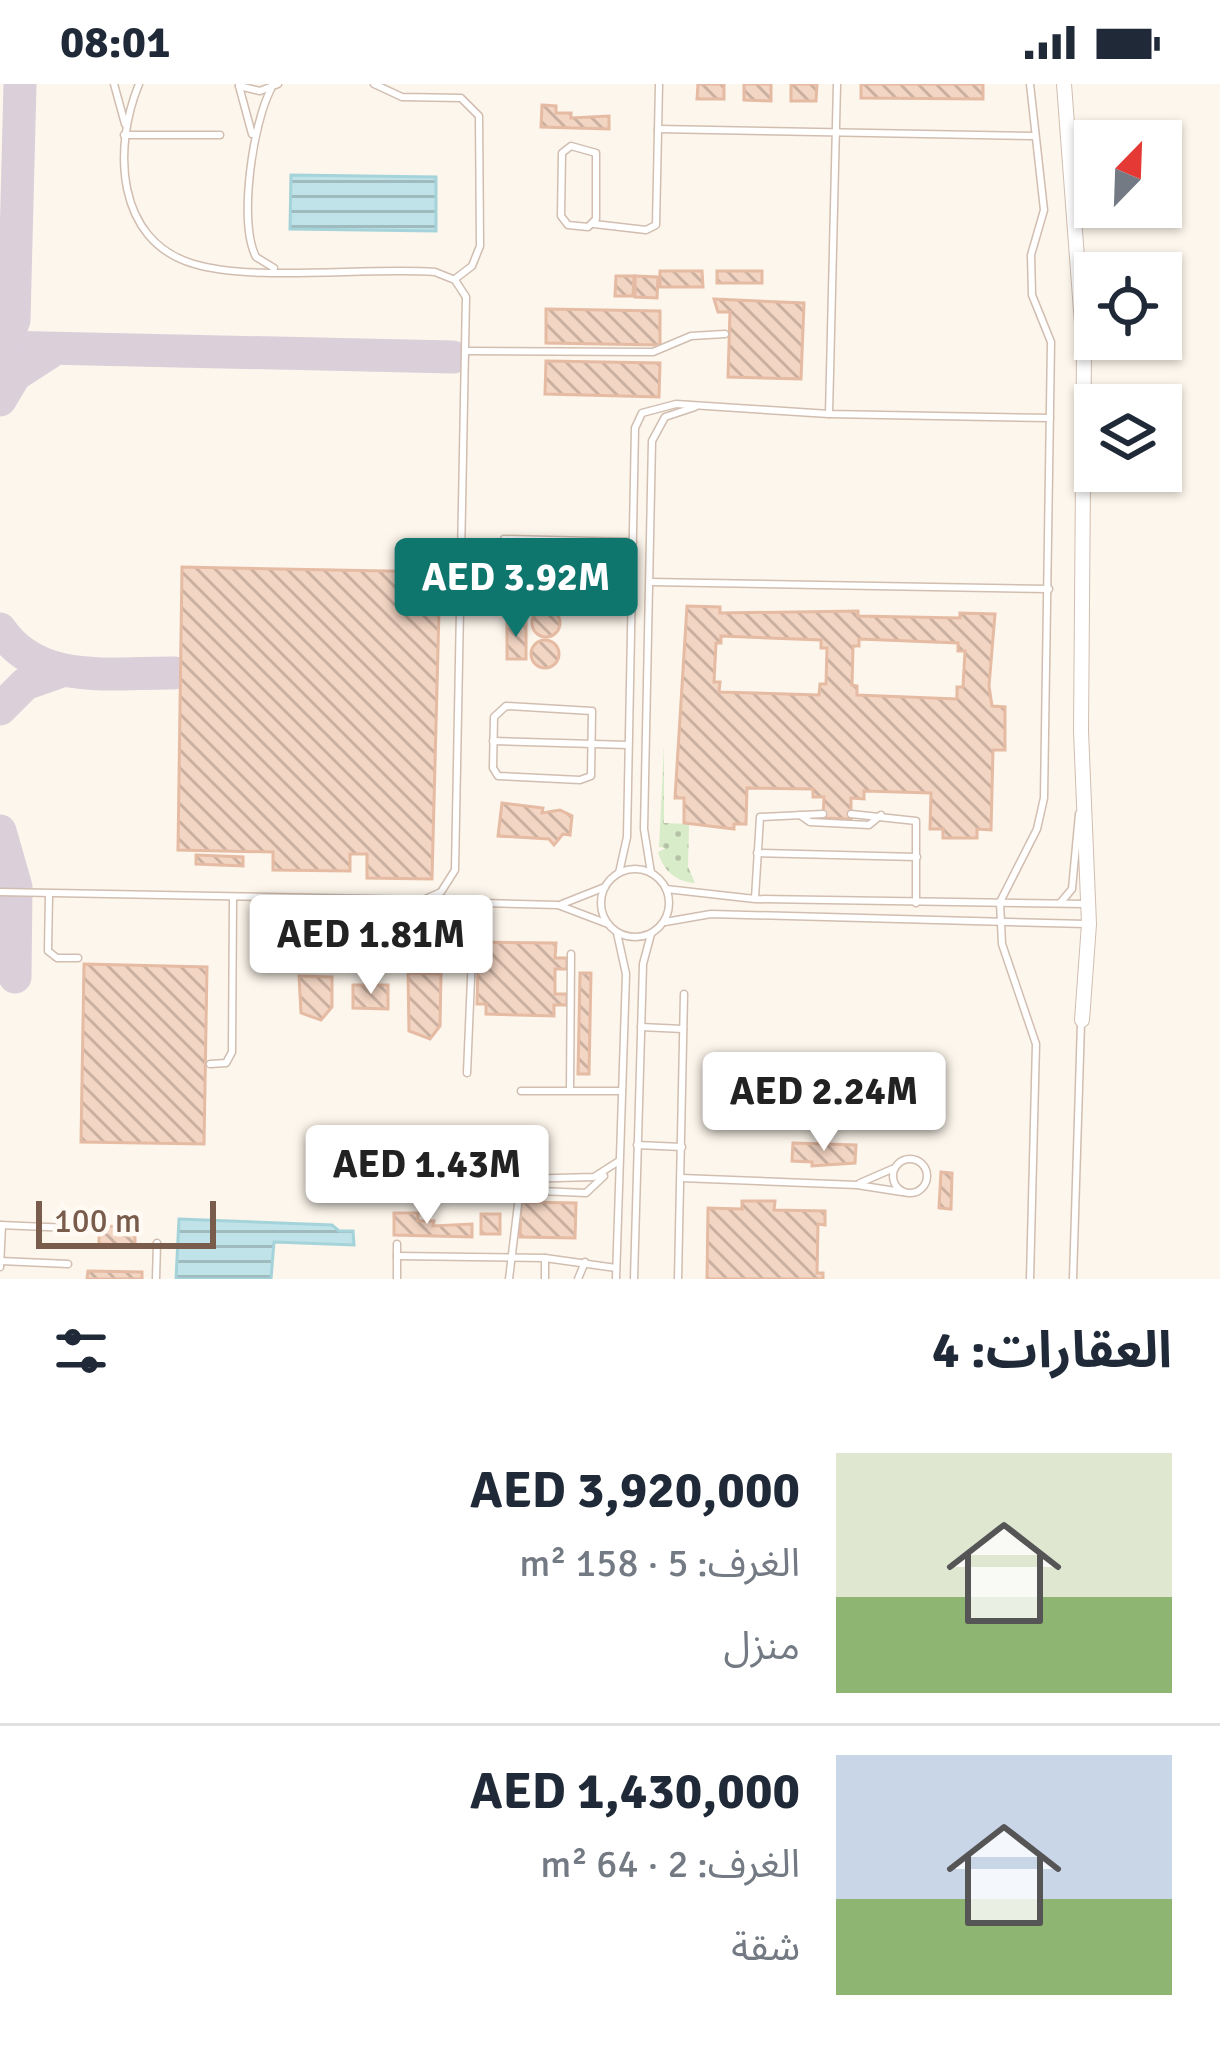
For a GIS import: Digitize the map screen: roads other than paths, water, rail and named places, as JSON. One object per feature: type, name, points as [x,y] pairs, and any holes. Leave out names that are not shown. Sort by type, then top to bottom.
[{"type":"street","points":[[1064,84],[1083,330],[1088,924],[1082,1020]]},
{"type":"lane","points":[[0,892],[429,898],[447,886],[454,870],[466,297],[454,280],[424,272],[203,266],[161,247],[128,199],[125,131],[114,84]]},
{"type":"lane","points":[[125,131],[139,84]]},
{"type":"lane","points":[[374,84],[402,98],[461,98],[479,116],[480,246],[472,266],[454,280]]},
{"type":"lane","points":[[594,224],[596,154],[590,147],[568,147],[562,153],[561,216],[572,226],[646,230],[656,225],[659,84]]},
{"type":"lane","points":[[829,414],[836,84]]},
{"type":"lane","points":[[1030,84],[1044,210],[1031,255],[1032,295],[1050,334],[1042,808],[1000,902],[999,923],[1036,1044],[1030,1279]]},
{"type":"lane","points":[[254,144],[238,85],[274,86],[254,144],[250,242],[262,262],[282,270]]},
{"type":"lane","points":[[658,129],[1035,136]]},
{"type":"lane","points":[[125,131],[220,135]]},
{"type":"lane","points":[[466,351],[653,352],[669,350],[691,336],[725,334]]},
{"type":"lane","points":[[558,905],[605,887],[619,873],[627,837],[639,417],[659,404],[829,414],[1050,418]]},
{"type":"lane","points":[[698,406],[670,414],[655,430],[644,829],[651,873],[666,889],[755,899],[1088,904]]},
{"type":"lane","points":[[504,539],[633,542]]},
{"type":"lane","points":[[650,582],[1048,589]]},
{"type":"lane","points":[[502,706],[584,707],[595,715],[595,744],[594,770],[588,779],[506,779],[493,768],[494,717],[502,706]]},
{"type":"lane","points":[[493,742],[629,745]]},
{"type":"lane","points":[[1061,902],[1072,890],[1075,831],[1084,799]]},
{"type":"lane","points":[[797,813],[810,822],[869,825],[880,815]]},
{"type":"lane","points":[[755,899],[760,817],[823,814]]},
{"type":"lane","points":[[851,814],[916,821],[916,903]]},
{"type":"lane","points":[[757,853],[917,857]]},
{"type":"lane","points":[[619,873],[651,873]]},
{"type":"lane","points":[[605,887],[601,906],[608,924],[617,933],[637,938],[651,934],[664,922],[711,914],[1088,924]]},
{"type":"lane","points":[[664,922],[666,889]]},
{"type":"lane","points":[[49,894],[48,951],[57,958],[79,958]]},
{"type":"lane","points":[[210,1064],[226,1063],[232,1052],[233,898]]},
{"type":"lane","points":[[365,967],[366,899]]},
{"type":"lane","points":[[835,920],[836,901]]},
{"type":"lane","points":[[467,1073],[471,914],[483,903],[558,905],[608,924]]},
{"type":"lane","points":[[616,1279],[626,974],[617,933]]},
{"type":"lane","points":[[634,1279],[643,964],[651,934]]},
{"type":"lane","points":[[316,940],[365,940]]},
{"type":"lane","points":[[570,1090],[571,954]]},
{"type":"lane","points":[[678,1279],[684,994]]},
{"type":"lane","points":[[1073,1279],[1082,1020]]},
{"type":"lane","points":[[641,1028],[683,1029]]},
{"type":"lane","points":[[521,1091],[620,1091]]},
{"type":"lane","points":[[637,1145],[682,1147]]},
{"type":"lane","points":[[517,1190],[586,1192],[621,1158]]},
{"type":"lane","points":[[681,1178],[918,1192],[928,1174],[913,1159],[857,1185]]},
{"type":"lane","points":[[895,1168],[894,1184],[902,1192]]},
{"type":"lane","points":[[509,1279],[517,1190],[526,1176],[606,1174]]},
{"type":"lane","points":[[68,1264],[0,1264],[1,1226],[70,1228]]},
{"type":"lane","points":[[156,1279],[157,1243]]},
{"type":"lane","points":[[397,1244],[397,1279]]},
{"type":"lane","points":[[397,1256],[545,1258],[616,1268]]},
{"type":"lane","points":[[545,1258],[545,1279]]},
{"type":"lane","points":[[578,1279],[585,1262]]},
{"type":"water","points":[[291,175],[436,177],[436,231],[290,229]]},
{"type":"water","points":[[179,1219],[332,1225],[339,1231],[353,1231],[354,1245],[274,1242],[271,1279],[176,1279]]}]
